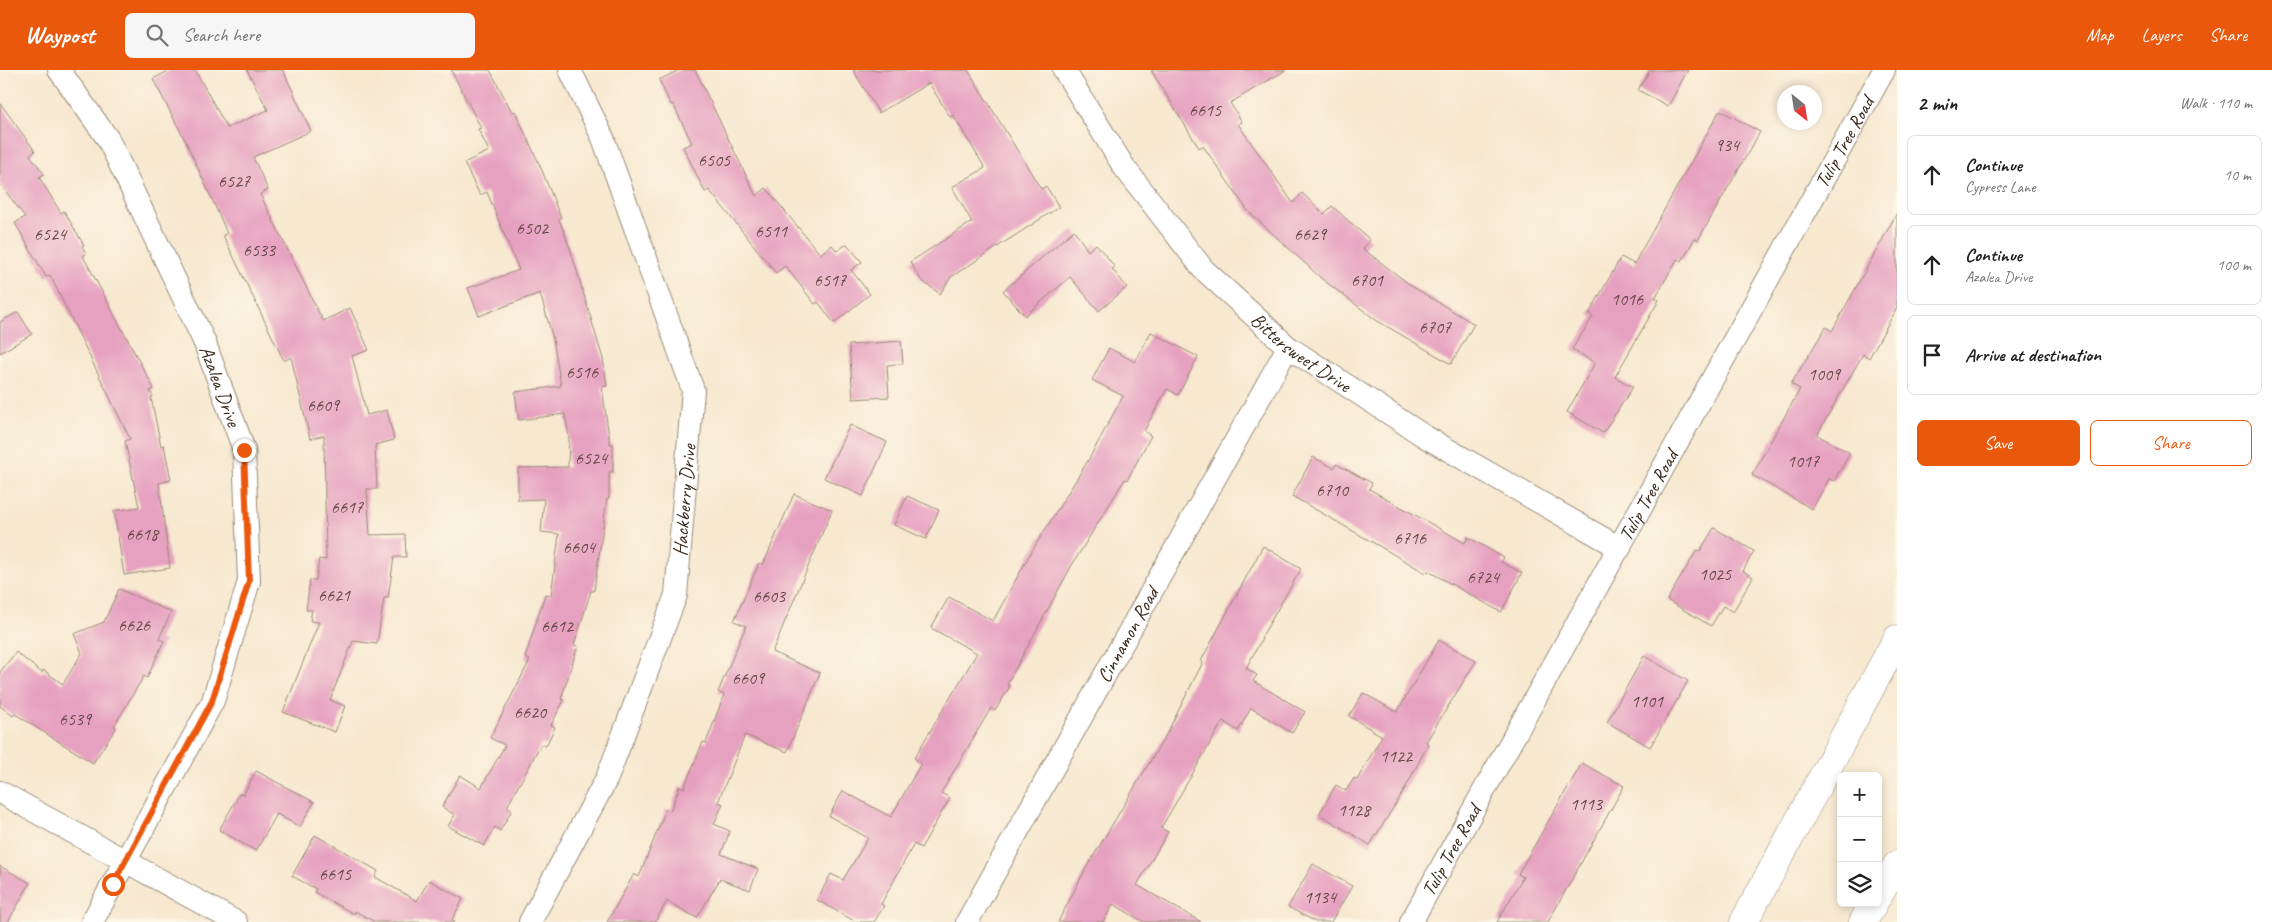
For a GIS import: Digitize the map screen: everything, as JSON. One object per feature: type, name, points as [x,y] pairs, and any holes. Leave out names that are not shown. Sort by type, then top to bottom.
[{"type":"highway","points":[[1744,922],[1897,639]]},
{"type":"highway","points":[[1882,889],[1897,865]]},
{"type":"highway","points":[[1863,922],[1872,907]]},
{"type":"street","name":"Azalea Drive","points":[[59,70],[108,139],[204,341],[244,450],[249,581],[212,701],[92,922]]},
{"type":"street","name":"Hackberry Drive","points":[[530,922],[607,778],[676,595],[693,390],[603,138],[570,70]]},
{"type":"street","name":"Bittersweet Drive","points":[[1064,70],[1124,167],[1203,269],[1288,348],[1424,436],[1620,548]]},
{"type":"street","name":"Tulip Tree Road","points":[[1411,922],[1884,70]]},
{"type":"street","name":"Cinnamon Road","points":[[967,922],[1288,348]]},
{"type":"street","points":[[0,792],[236,922]]},
{"type":"building","points":[[170,70],[195,70],[227,128],[268,110],[247,70],[283,70],[311,131],[253,157],[268,190],[260,194],[323,321],[350,308],[369,350],[352,356],[367,415],[387,410],[394,440],[375,445],[377,489],[367,489],[370,535],[405,534],[406,557],[394,557],[388,598],[384,598],[377,644],[353,641],[330,700],[345,706],[335,732],[283,712],[319,622],[310,621],[312,610],[306,610],[310,580],[316,580],[319,559],[326,560],[324,435],[310,439],[291,357],[284,361],[223,235],[227,234],[224,226],[186,142],[153,79]]},
{"type":"building","points":[[451,70],[490,70],[512,112],[515,111],[541,168],[561,218],[559,219],[570,248],[603,359],[607,386],[602,387],[610,444],[613,444],[613,472],[609,472],[609,499],[607,499],[594,591],[591,591],[574,645],[578,646],[561,699],[564,700],[551,725],[555,727],[546,746],[541,744],[507,807],[512,810],[500,831],[495,827],[484,846],[448,826],[455,815],[442,807],[460,775],[481,788],[505,745],[490,738],[530,660],[525,658],[545,594],[551,596],[559,534],[541,532],[544,499],[518,500],[518,468],[568,467],[569,437],[565,414],[519,420],[515,392],[561,386],[553,339],[540,293],[479,316],[468,288],[519,270],[487,192],[480,195],[464,163],[489,151],[478,129],[481,128]]},
{"type":"building","points":[[679,70],[695,70],[756,196],[766,188],[820,254],[832,245],[837,251],[847,244],[862,262],[851,270],[870,294],[834,323],[818,302],[815,304],[785,266],[776,273],[709,190],[705,192],[683,147],[692,143],[659,80]]},
{"type":"building","points":[[853,70],[968,70],[1041,189],[1046,186],[1059,207],[951,277],[940,294],[921,280],[910,262],[972,222],[952,187],[985,168],[953,115],[950,117],[929,83],[879,113]]},
{"type":"building","points":[[1151,70],[1286,70],[1230,103],[1242,122],[1238,124],[1293,203],[1302,193],[1324,214],[1332,206],[1370,240],[1363,249],[1413,287],[1474,324],[1451,364],[1376,320],[1322,279],[1248,211],[1203,146],[1199,148]]},
{"type":"building","points":[[1650,70],[1688,70],[1668,106],[1638,90]]},
{"type":"building","points":[[0,103],[35,151],[30,155],[44,174],[39,177],[61,213],[64,211],[84,245],[82,246],[86,254],[83,256],[154,389],[150,391],[153,397],[151,398],[161,446],[164,445],[171,480],[159,483],[170,568],[124,575],[114,511],[139,507],[125,441],[130,439],[50,275],[46,277],[15,223],[25,217],[0,184]]},
{"type":"building","points":[[1720,110],[1760,132],[1698,240],[1695,238],[1682,261],[1677,259],[1655,298],[1659,300],[1615,377],[1633,387],[1603,433],[1567,412],[1595,363],[1572,349],[1593,317],[1589,314],[1621,257],[1634,264]]},
{"type":"building","points":[[1897,213],[1897,308],[1869,358],[1863,354],[1817,435],[1850,453],[1834,481],[1829,479],[1812,509],[1752,475],[1800,389],[1791,384],[1826,327],[1832,331]]},
{"type":"building","points":[[1074,230],[1088,251],[1096,244],[1115,267],[1112,269],[1127,287],[1099,311],[1070,277],[1025,316],[1003,291]]},
{"type":"building","points":[[18,312],[32,334],[0,353],[0,322]]},
{"type":"building","points":[[1151,332],[1198,357],[1178,395],[1167,389],[1144,431],[1151,436],[1127,480],[1125,479],[1072,565],[1007,684],[1010,686],[995,711],[991,708],[941,793],[950,798],[921,848],[914,844],[881,904],[884,906],[874,922],[856,922],[817,900],[831,874],[843,880],[868,838],[829,816],[843,791],[891,817],[921,763],[914,758],[977,653],[931,628],[949,597],[993,621],[1030,554],[1089,459],[1123,396],[1092,380],[1109,348],[1135,362]]},
{"type":"building","points":[[901,341],[903,364],[887,365],[889,397],[853,399],[849,345]]},
{"type":"building","points":[[850,425],[887,442],[863,496],[824,478]]},
{"type":"building","points":[[1313,457],[1334,468],[1336,464],[1372,483],[1369,489],[1465,543],[1468,537],[1504,558],[1501,562],[1522,573],[1501,612],[1428,571],[1426,573],[1292,496]]},
{"type":"building","points":[[794,494],[832,510],[772,652],[820,673],[787,752],[745,735],[718,802],[723,804],[714,824],[730,831],[721,854],[758,869],[750,890],[720,879],[697,918],[667,901],[655,922],[607,922],[634,874],[639,877],[666,809],[670,811],[680,786],[684,788],[703,742],[706,743],[724,695],[718,692],[746,626],[734,621],[759,563],[763,565]]},
{"type":"building","points":[[907,496],[939,510],[926,539],[894,525]]},
{"type":"building","points":[[1714,528],[1754,551],[1743,571],[1753,577],[1733,612],[1723,606],[1711,626],[1667,600],[1697,550],[1700,551]]},
{"type":"building","points":[[1263,546],[1301,569],[1246,668],[1257,675],[1253,681],[1305,712],[1292,733],[1251,708],[1238,731],[1223,721],[1161,828],[1168,832],[1137,885],[1201,922],[1144,922],[1113,904],[1103,922],[1058,922],[1085,870],[1166,735],[1203,662],[1201,661]]},
{"type":"building","points":[[119,589],[171,612],[159,639],[164,641],[147,678],[144,676],[114,726],[116,728],[93,763],[15,714],[13,716],[0,706],[0,672],[16,652],[42,673],[43,670],[63,684],[82,653],[74,634],[104,622]]},
{"type":"building","points":[[1439,640],[1476,661],[1426,742],[1428,744],[1405,789],[1370,845],[1319,814],[1336,785],[1346,791],[1354,778],[1357,780],[1382,736],[1349,716],[1363,693],[1397,712]]},
{"type":"building","points":[[1644,656],[1688,681],[1650,747],[1607,722]]},
{"type":"building","points":[[1582,763],[1624,786],[1548,922],[1497,922],[1523,877],[1518,874]]},
{"type":"building","points":[[256,771],[314,802],[300,827],[277,814],[256,851],[219,830],[240,793],[243,795]]},
{"type":"building","points":[[315,835],[378,871],[375,877],[417,901],[429,880],[463,899],[452,920],[455,922],[375,922],[355,911],[354,914],[314,892],[316,889],[292,876]]},
{"type":"building","points":[[1313,864],[1352,886],[1331,922],[1316,922],[1288,907]]},
{"type":"building","points":[[0,866],[30,883],[8,922],[0,922]]},
{"type":"route","points":[[113,884],[212,701],[249,581],[244,450]]}]
